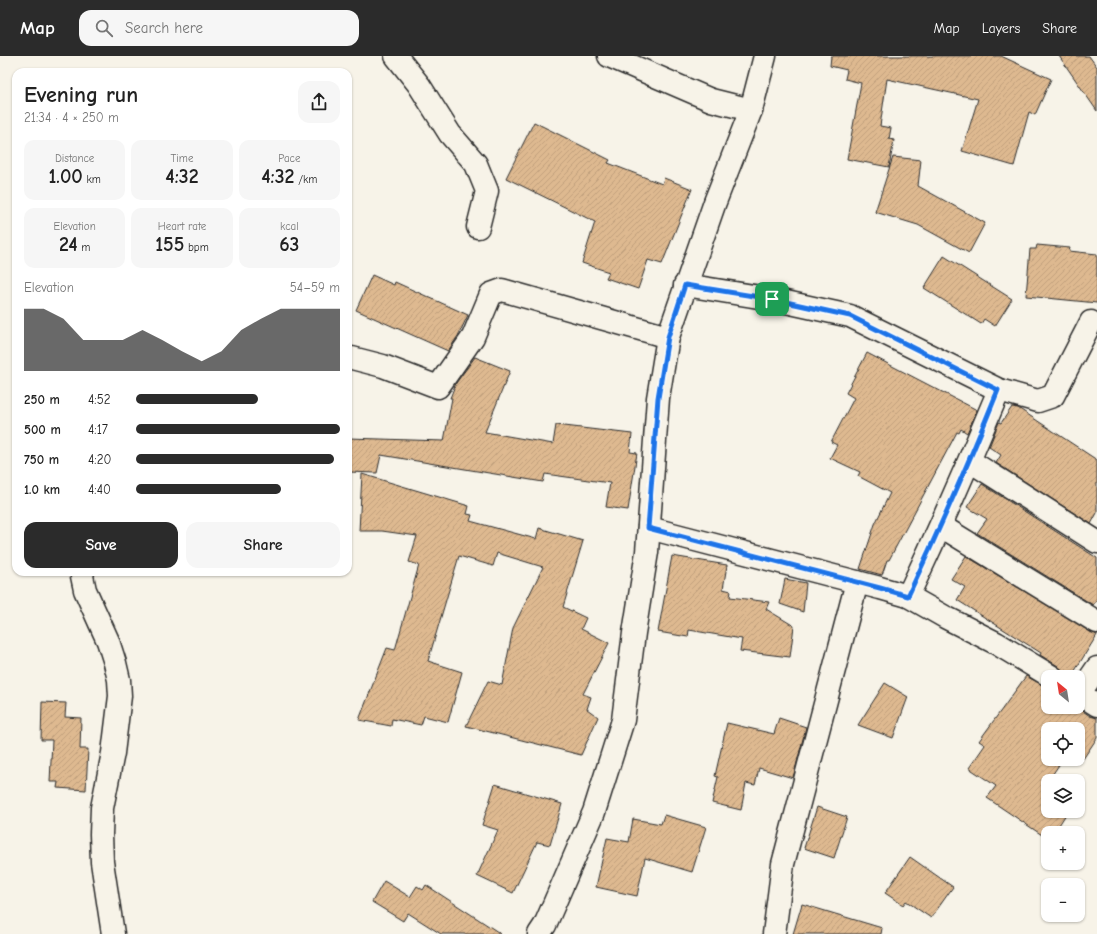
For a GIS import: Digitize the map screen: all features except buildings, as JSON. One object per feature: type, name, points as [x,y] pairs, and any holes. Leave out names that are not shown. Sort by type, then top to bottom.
[{"type":"street","points":[[396,56],[419,85],[450,134],[476,164],[487,191],[478,227]]},
{"type":"street","points":[[609,56],[711,100],[751,110]]},
{"type":"street","points":[[539,934],[545,925],[594,812],[623,720],[634,633],[647,552],[658,398],[668,337],[715,202],[751,110],[765,56]]},
{"type":"street","points":[[685,285],[772,299],[850,316],[998,390],[1038,401],[1053,396],[1091,322]]},
{"type":"street","points":[[352,358],[383,366],[438,387],[473,337],[491,294],[502,290],[668,337]]},
{"type":"street","points":[[908,596],[970,461],[998,390]]},
{"type":"street","points":[[970,461],[1097,542]]},
{"type":"street","points":[[941,526],[1097,622]]},
{"type":"street","points":[[648,528],[908,596],[996,643],[1041,670]]},
{"type":"street","points":[[82,576],[85,590],[108,641],[116,663],[119,680],[120,696],[113,753],[102,808],[101,834],[102,862],[112,934]]},
{"type":"street","points":[[774,934],[783,864],[857,582]]},
{"type":"street","points":[[1085,697],[1097,668]]},
{"type":"route","points":[[685,285],[772,299],[850,316],[998,390],[970,461],[908,596],[648,528],[658,398],[668,337],[685,285]]}]
